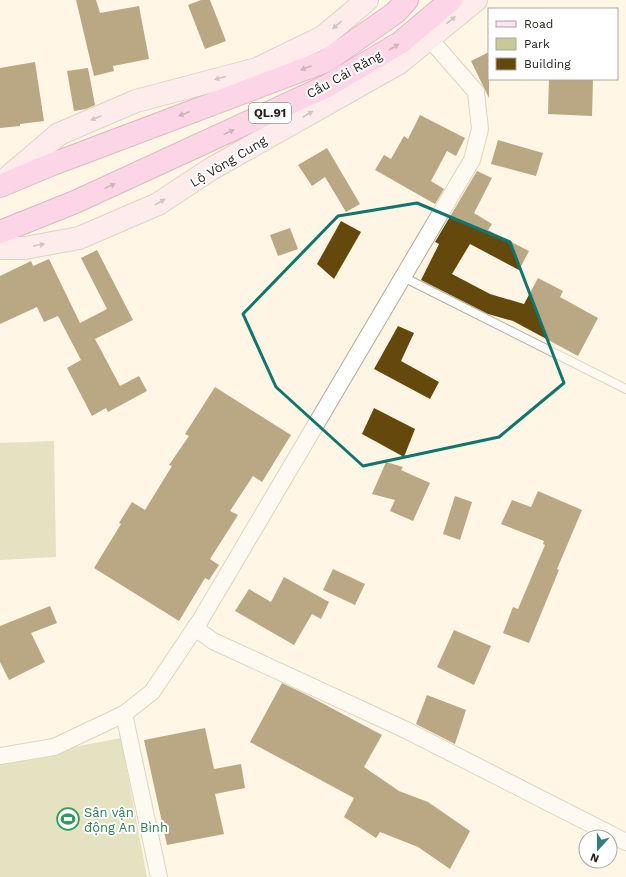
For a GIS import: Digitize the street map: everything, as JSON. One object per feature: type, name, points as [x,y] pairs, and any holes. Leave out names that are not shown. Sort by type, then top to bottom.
[{"type":"highway","name":"Cầu Cái Răng","points":[[0,185],[326,61],[395,13],[407,0]]},
{"type":"highway","name":"Cầu Cái Răng","points":[[0,232],[75,202],[327,86],[400,43],[451,0]]},
{"type":"main road","points":[[0,185],[59,134],[136,101],[257,69],[323,37],[367,0]]},
{"type":"main road","name":"Lộ Vòng Cung","points":[[0,248],[25,248],[79,238],[158,204],[211,169],[398,63],[476,0]]},
{"type":"street","points":[[0,756],[54,747],[124,714],[152,692],[195,628],[472,160],[480,130],[476,92],[429,38]]},
{"type":"street","points":[[195,628],[214,641],[406,730],[626,842]]},
{"type":"street","points":[[124,714],[159,877]]},
{"type":"lane","points":[[403,277],[626,389]]},
{"type":"highlighted area","points":[[417,203],[510,242],[564,383],[499,437],[363,466],[276,387],[243,314],[338,216]]},
{"type":"green space","points":[[54,441],[56,557],[0,560],[0,443]]},
{"type":"green space","name":"Sân vận động An Bình","points":[[121,738],[147,877],[0,877],[0,761]]},
{"type":"building","points":[[76,0],[96,0],[100,13],[139,6],[149,59],[113,66],[114,71],[94,76]]},
{"type":"building","points":[[201,0],[210,0],[226,41],[205,49],[188,5]]},
{"type":"building","points":[[488,52],[489,98],[471,61]]},
{"type":"building","points":[[35,62],[44,121],[0,128],[0,68]]},
{"type":"building","points":[[88,68],[95,105],[86,109],[74,111],[67,71]]},
{"type":"building","points":[[549,80],[593,80],[592,116],[548,114]]},
{"type":"building","points":[[420,115],[465,138],[456,156],[447,151],[431,181],[444,189],[435,204],[375,170],[384,155],[391,159],[404,136],[408,139]]},
{"type":"building","points":[[498,140],[543,153],[536,176],[491,164]]},
{"type":"building","points":[[327,148],[360,204],[346,212],[325,177],[312,186],[298,165]]},
{"type":"building","points":[[477,171],[492,178],[474,213],[492,224],[488,230],[529,251],[519,270],[470,244],[452,274],[490,294],[524,304],[538,278],[563,291],[560,297],[598,318],[578,356],[513,321],[488,314],[421,280],[439,244],[435,242]]},
{"type":"building","points":[[341,221],[361,232],[334,279],[317,264]]},
{"type":"building","points":[[290,228],[298,249],[278,256],[270,235]]},
{"type":"building","points":[[97,250],[133,320],[95,339],[120,386],[139,376],[147,391],[108,412],[106,408],[92,416],[67,368],[81,360],[58,316],[44,322],[37,307],[0,324],[0,276],[31,261],[33,266],[49,259],[80,323],[107,309],[81,258]]},
{"type":"building","points":[[398,326],[414,333],[401,361],[439,382],[430,399],[374,369]]},
{"type":"building","points":[[215,387],[291,435],[262,482],[253,476],[230,511],[238,515],[210,559],[219,565],[209,580],[205,578],[179,621],[94,568],[121,524],[119,523],[132,502],[145,510],[172,466],[169,465],[189,436],[185,434]]},
{"type":"building","points":[[374,408],[415,429],[404,457],[362,434]]},
{"type":"building","points":[[386,462],[403,467],[401,470],[430,483],[413,521],[390,511],[395,500],[372,494]]},
{"type":"building","points":[[538,491],[582,510],[557,569],[559,570],[529,643],[503,633],[513,607],[518,609],[545,545],[543,544],[544,541],[501,524],[512,500],[531,507]]},
{"type":"building","points":[[455,496],[472,502],[460,540],[443,534]]},
{"type":"building","points":[[333,569],[365,584],[355,605],[323,590]]},
{"type":"building","points":[[284,577],[329,602],[321,619],[312,614],[294,645],[235,611],[249,589],[271,602]]},
{"type":"building","points":[[50,606],[57,623],[31,633],[45,662],[9,680],[0,662],[0,626]]},
{"type":"building","points":[[454,630],[491,646],[474,685],[437,667]]},
{"type":"building","points":[[282,683],[382,735],[364,767],[399,791],[428,802],[470,831],[450,869],[418,847],[380,832],[376,838],[344,817],[354,798],[250,742]]},
{"type":"building","points":[[427,695],[466,710],[455,744],[416,724]]},
{"type":"building","points":[[205,728],[214,769],[241,764],[245,788],[215,794],[224,834],[167,845],[144,740]]},
{"type":"place","name":"Sân vận động An Bình","points":[[68,819]]}]
